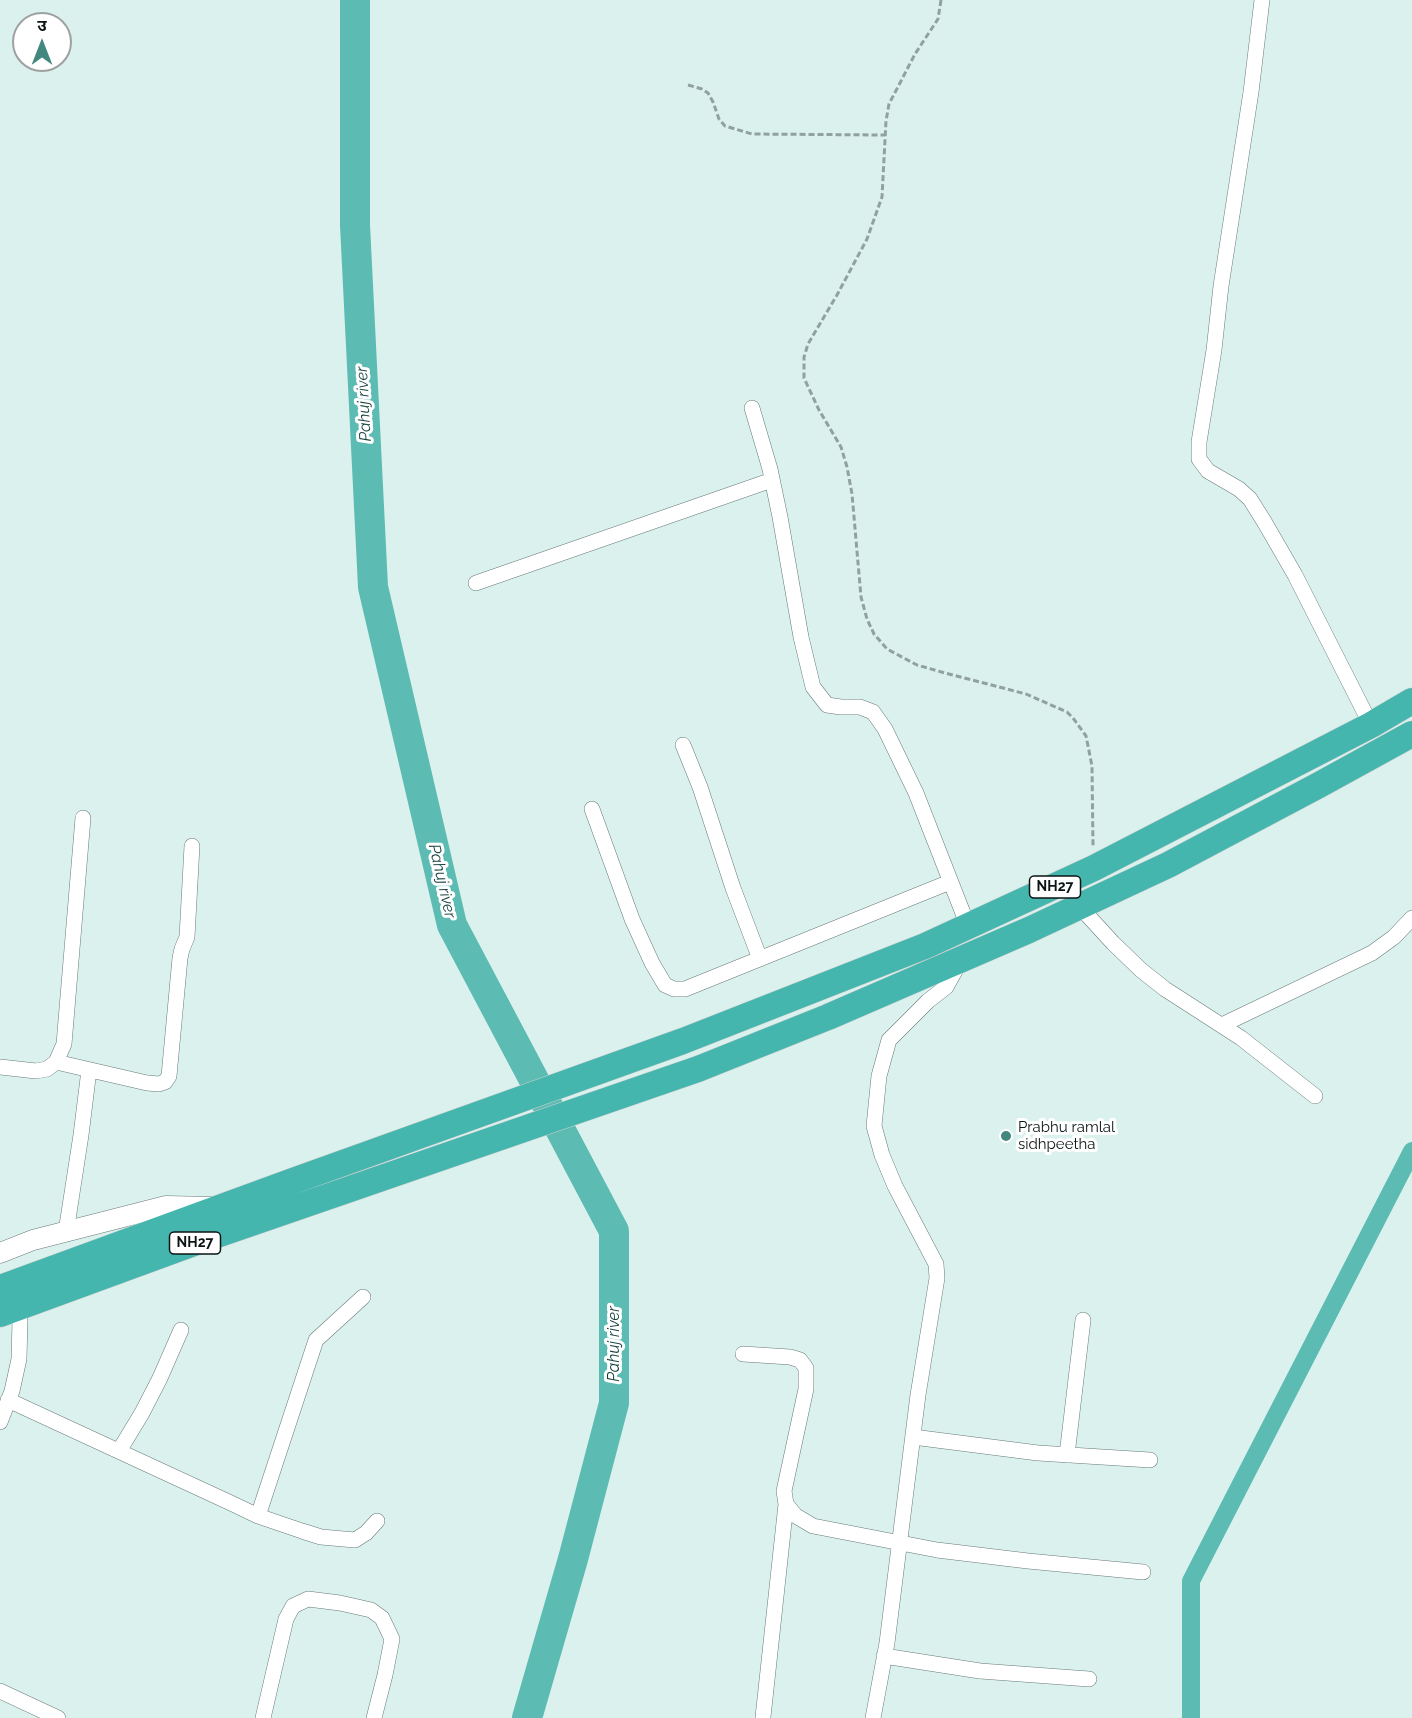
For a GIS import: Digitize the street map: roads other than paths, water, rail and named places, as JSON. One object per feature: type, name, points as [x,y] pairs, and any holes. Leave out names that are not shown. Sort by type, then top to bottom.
[{"type":"highway","name":"NH27","points":[[10,1317],[155,1245],[220,1207],[683,1041],[925,946],[1094,868],[1371,725],[1412,701]]},
{"type":"highway","name":"NH27","points":[[0,1288],[155,1245],[202,1240],[698,1069],[961,960],[1080,907],[1188,854],[1412,734]]},
{"type":"street","points":[[1262,0],[1251,92],[1199,442],[1199,459],[1208,471],[1239,489],[1250,499],[1295,575],[1371,725]]},
{"type":"street","points":[[752,408],[772,480],[801,637],[813,687],[827,705],[860,707],[873,712],[885,729],[916,793],[968,926]]},
{"type":"street","points":[[476,583],[772,480]]},
{"type":"street","points":[[683,746],[700,787],[733,888],[760,959]]},
{"type":"street","points":[[592,809],[632,919],[652,963],[665,985],[674,988],[685,988],[950,882]]},
{"type":"street","points":[[0,1067],[36,1071],[47,1069],[56,1062],[64,1044],[83,818]]},
{"type":"street","points":[[56,1062],[159,1084],[165,1082],[169,1076],[180,958],[187,937],[192,846]]},
{"type":"street","points":[[1080,907],[1141,970],[1190,1007],[1222,1025],[1315,1096]]},
{"type":"street","points":[[1222,1025],[1372,953],[1394,937],[1412,918]]},
{"type":"street","points":[[873,1718],[884,1656],[937,1278],[936,1264],[895,1186],[882,1155],[874,1126],[879,1076],[889,1040],[946,987],[961,960]]},
{"type":"street","points":[[66,1232],[89,1070]]},
{"type":"street","points":[[0,1253],[33,1240],[166,1206],[220,1207]]},
{"type":"street","points":[[0,1327],[10,1317],[120,1283],[202,1240]]},
{"type":"street","points":[[258,1516],[316,1340],[363,1297]]},
{"type":"street","points":[[0,1422],[19,1359],[10,1317]]},
{"type":"street","points":[[1067,1455],[1083,1320]]},
{"type":"street","points":[[119,1451],[147,1404],[181,1330]]},
{"type":"street","points":[[743,1354],[790,1357],[800,1360],[806,1368],[806,1389],[784,1491],[786,1504],[763,1717]]},
{"type":"street","points":[[8,1400],[258,1516],[321,1537],[355,1540],[366,1533],[377,1521]]},
{"type":"street","points":[[913,1437],[1067,1455],[1150,1460]]},
{"type":"street","points":[[786,1504],[796,1516],[813,1526],[900,1543],[1028,1561],[1143,1572]]},
{"type":"street","points":[[263,1718],[286,1619],[293,1606],[308,1599],[370,1610],[382,1618],[392,1639],[374,1718]]},
{"type":"street","points":[[884,1656],[980,1671],[1089,1679]]},
{"type":"street","points":[[0,1691],[58,1718]]},
{"type":"waterway","name":"Pahuj river","points":[[355,0],[355,225],[373,587],[452,925],[614,1231],[614,1403],[573,1559],[527,1718]]},
{"type":"waterway","points":[[1191,1718],[1191,1581],[1412,1151]]},
{"type":"place","name":"Prabhu ramlal sidhpeetha","points":[[1006,1136]]}]
